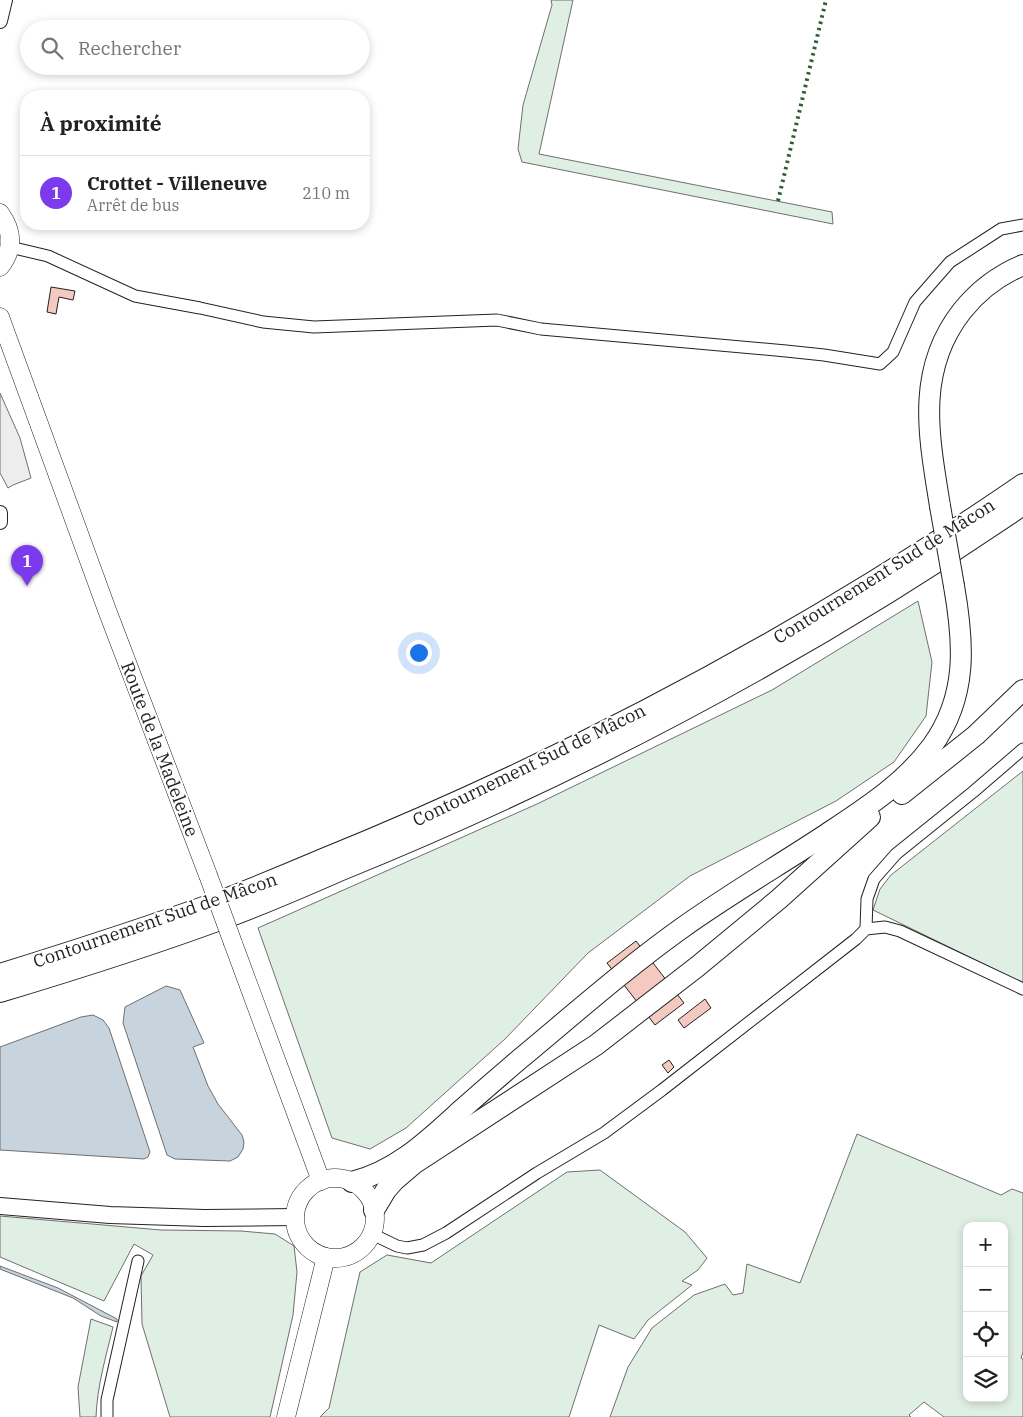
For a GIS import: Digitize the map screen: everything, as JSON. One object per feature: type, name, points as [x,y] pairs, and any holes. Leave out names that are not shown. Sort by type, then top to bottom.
[{"type":"highway","points":[[352,1182],[382,1171],[409,1155],[489,1085],[629,968],[682,928],[867,807],[908,774],[933,744],[945,725],[954,704],[961,664],[961,647],[960,622],[930,444],[928,425],[929,392],[935,362],[947,333],[965,307],[1002,275],[1023,265]]},
{"type":"highway","name":"Contournement Sud de Mâcon","points":[[0,974],[223,900],[380,836],[535,766],[644,711],[751,653],[909,558],[1023,484]]},
{"type":"highway","name":"Contournement Sud de Mâcon","points":[[0,992],[79,968],[220,920],[398,848],[543,782],[652,727],[767,664],[904,582],[1023,505]]},
{"type":"highway","points":[[374,1210],[394,1181],[415,1164],[596,1045],[698,966],[779,899],[866,820],[913,786],[976,735],[1023,690]]},
{"type":"main road","points":[[0,213],[6,222],[10,234],[10,248],[7,257],[0,267]]},
{"type":"main road","name":"Route de la Madeleine","points":[[0,317],[107,610],[208,875],[321,1181]]},
{"type":"main road","points":[[330,1178],[352,1182],[358,1185],[368,1196],[374,1210],[375,1218],[372,1234],[367,1242],[353,1254],[344,1257],[326,1256],[316,1252],[307,1246],[298,1233],[295,1217],[302,1195],[310,1187],[330,1178]]},
{"type":"main road","points":[[0,1206],[110,1216],[295,1217]]},
{"type":"main road","points":[[286,1417],[326,1256]]},
{"type":"street","points":[[0,21],[5,0]]},
{"type":"street","points":[[10,248],[48,256],[135,296],[264,322],[314,327],[497,320],[541,329],[805,353],[880,364],[893,352],[916,302],[950,262],[1001,230],[1023,225]]},
{"type":"street","points":[[0,513],[0,522]]},
{"type":"street","points":[[866,930],[867,899],[874,879],[896,854],[973,792],[1023,748]]},
{"type":"street","points":[[372,1234],[397,1246],[407,1248],[423,1245],[446,1233],[537,1172],[604,1132],[662,1090],[866,930],[885,927],[900,931],[1023,989]]},
{"type":"street","points":[[107,1417],[107,1400],[138,1262]]},
{"type":"green space","points":[[551,0],[573,0],[539,154],[832,212],[833,224],[522,162],[518,149],[523,105],[552,5]]},
{"type":"green space","points":[[918,601],[932,662],[926,716],[894,762],[836,801],[690,876],[588,953],[505,1039],[406,1128],[370,1149],[332,1138],[258,928],[537,804],[772,690]]},
{"type":"green space","points":[[1023,771],[1023,983],[873,910],[880,889],[891,875]]},
{"type":"green space","points":[[857,1134],[1001,1195],[1012,1189],[1023,1193],[1023,1352],[1021,1358],[1023,1359],[1023,1417],[944,1417],[924,1402],[909,1415],[911,1417],[610,1417],[628,1367],[652,1328],[694,1295],[725,1284],[733,1295],[743,1293],[747,1264],[800,1283]]},
{"type":"green space","points":[[600,1170],[685,1232],[707,1258],[698,1270],[682,1281],[692,1285],[648,1320],[634,1339],[599,1325],[569,1417],[320,1417],[329,1408],[360,1272],[387,1255],[431,1263],[567,1172]]},
{"type":"green space","points":[[0,1216],[161,1230],[241,1231],[275,1234],[294,1246],[297,1272],[293,1315],[270,1417],[170,1417],[142,1324],[141,1276],[153,1255],[134,1244],[104,1301],[0,1257]]},
{"type":"green space","points":[[91,1319],[113,1327],[100,1383],[96,1417],[80,1417],[78,1387]]},
{"type":"shaded area","points":[[0,393],[20,438],[31,478],[8,488],[0,473]]},
{"type":"shaded area","points":[[166,986],[180,990],[204,1043],[193,1047],[208,1086],[218,1104],[242,1135],[243,1149],[238,1157],[230,1161],[175,1159],[167,1155],[123,1023],[125,1007]]},
{"type":"shaded area","points":[[93,1015],[103,1020],[109,1028],[150,1152],[148,1157],[144,1159],[0,1150],[0,1047],[81,1017]]},
{"type":"shaded area","points":[[0,1266],[58,1288],[117,1319],[117,1322],[101,1316],[73,1298],[0,1269]]},
{"type":"building","points":[[51,287],[75,291],[73,300],[59,297],[56,314],[47,312]]},
{"type":"building","points":[[636,941],[684,1003],[655,1025],[607,963]]},
{"type":"building","points":[[705,999],[711,1008],[684,1028],[678,1020]]},
{"type":"building","points":[[669,1060],[674,1067],[668,1073],[662,1065]]},
{"type":"hedge","points":[[778,201],[826,0]]},
{"type":"place","name":"Crottet - Villeneuve","points":[[27,586]]}]
